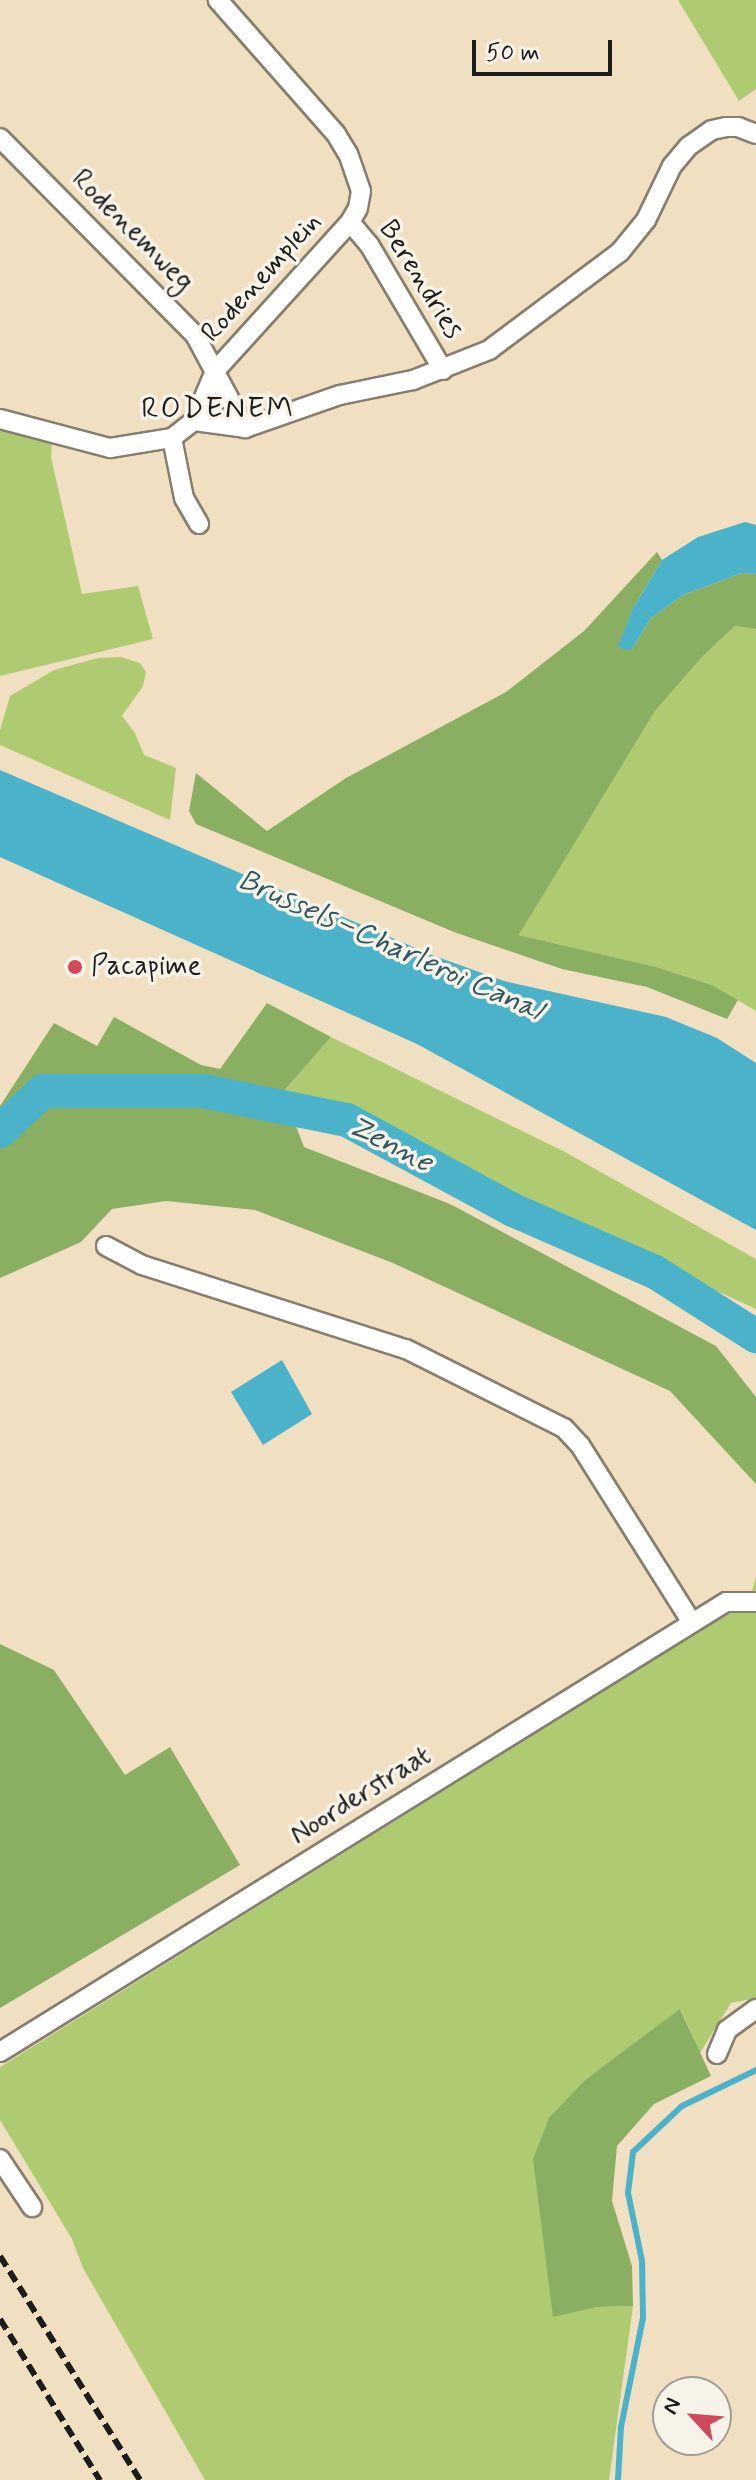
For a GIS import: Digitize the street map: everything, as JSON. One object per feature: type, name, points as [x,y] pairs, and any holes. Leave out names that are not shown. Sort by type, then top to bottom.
[{"type":"street","name":"Berendries","points":[[218,0],[336,134],[348,154],[361,191],[358,208],[350,222],[370,246],[443,370],[489,350],[620,252],[646,220],[672,166],[689,146],[712,130],[726,127],[756,134]]},
{"type":"street","name":"Rodenemweg","points":[[0,138],[195,335],[215,371]]},
{"type":"street","name":"Rodenemplein","points":[[194,421],[215,371],[350,222]]},
{"type":"street","points":[[0,419],[110,448],[172,438],[194,421],[245,428],[340,395],[443,370]]},
{"type":"street","name":"Rodenemplein","points":[[215,371],[245,428]]},
{"type":"street","points":[[172,438],[184,498],[199,524]]},
{"type":"street","points":[[106,1246],[142,1265],[406,1349],[564,1428],[580,1445],[692,1623]]},
{"type":"street","name":"Noorderstraat","points":[[0,2052],[726,1602],[756,1602]]},
{"type":"street","points":[[717,2054],[727,2030],[756,2009]]},
{"type":"street","points":[[0,2159],[32,2207]]},
{"type":"green space","points":[[678,0],[756,0],[756,89],[739,101]]},
{"type":"green space","points":[[0,429],[52,440],[51,457],[82,594],[138,586],[153,639],[0,676]]},
{"type":"green space","points":[[657,552],[662,560],[633,608],[619,645],[632,649],[651,618],[683,595],[742,573],[756,574],[756,629],[735,626],[703,656],[655,711],[519,935],[656,967],[712,985],[738,1000],[727,1019],[647,987],[562,969],[454,932],[196,824],[189,811],[196,773],[267,831],[346,778],[506,692],[584,631]]},
{"type":"green space","points":[[735,626],[756,629],[756,1011],[712,985],[656,967],[519,935],[655,711],[703,656]]},
{"type":"green space","points":[[121,657],[140,663],[146,672],[143,686],[122,716],[135,733],[144,755],[176,768],[170,820],[0,745],[0,730],[10,696],[54,670],[98,658]]},
{"type":"green space","points":[[267,1003],[331,1037],[283,1092],[304,1147],[450,1204],[716,1346],[756,1397],[756,1484],[670,1391],[393,1263],[255,1210],[166,1201],[112,1209],[81,1242],[0,1278],[0,1106],[54,1023],[97,1046],[114,1017],[201,1065],[220,1069]]},
{"type":"green space","points":[[331,1037],[565,1152],[756,1259],[756,1309],[504,1194],[383,1124],[322,1100],[283,1092]]},
{"type":"green space","points":[[756,1577],[756,1998],[731,2003],[700,2053],[681,2010],[585,2080],[552,2290],[553,2316],[597,2307],[633,2306],[609,2480],[205,2480],[83,2268],[72,2239],[0,2120],[0,2067],[729,1613],[746,1613]]},
{"type":"green space","points":[[0,1644],[54,1670],[125,1775],[170,1747],[240,1865],[0,2008]]},
{"type":"green space","points":[[680,2009],[711,2076],[654,2104],[617,2146],[612,2201],[632,2266],[633,2306],[597,2307],[553,2317],[533,2159],[549,2118],[585,2080]]},
{"type":"water","points":[[745,522],[756,525],[756,574],[742,573],[683,595],[651,618],[632,649],[624,650],[618,646],[633,608],[662,560],[698,537]]},
{"type":"water","name":"Brussels–Charleroi Canal","points":[[0,770],[432,955],[504,981],[666,1017],[717,1038],[756,1063],[756,1230],[417,1044],[0,857]]},
{"type":"water","points":[[282,1360],[312,1414],[263,1445],[231,1392]]},
{"type":"waterway","name":"Zenne","points":[[0,1131],[43,1091],[203,1091],[347,1120],[513,1210],[655,1272],[756,1336]]},
{"type":"waterway","points":[[618,2480],[621,2427],[643,2318],[642,2261],[628,2193],[633,2152],[682,2106],[756,2070]]},
{"type":"railway","points":[[0,2256],[140,2480]]},
{"type":"railway","points":[[0,2319],[100,2480]]},
{"type":"place","name":"Pacapime","points":[[75,967]]},
{"type":"district","name":"RODENEM","points":[[218,409]]}]
